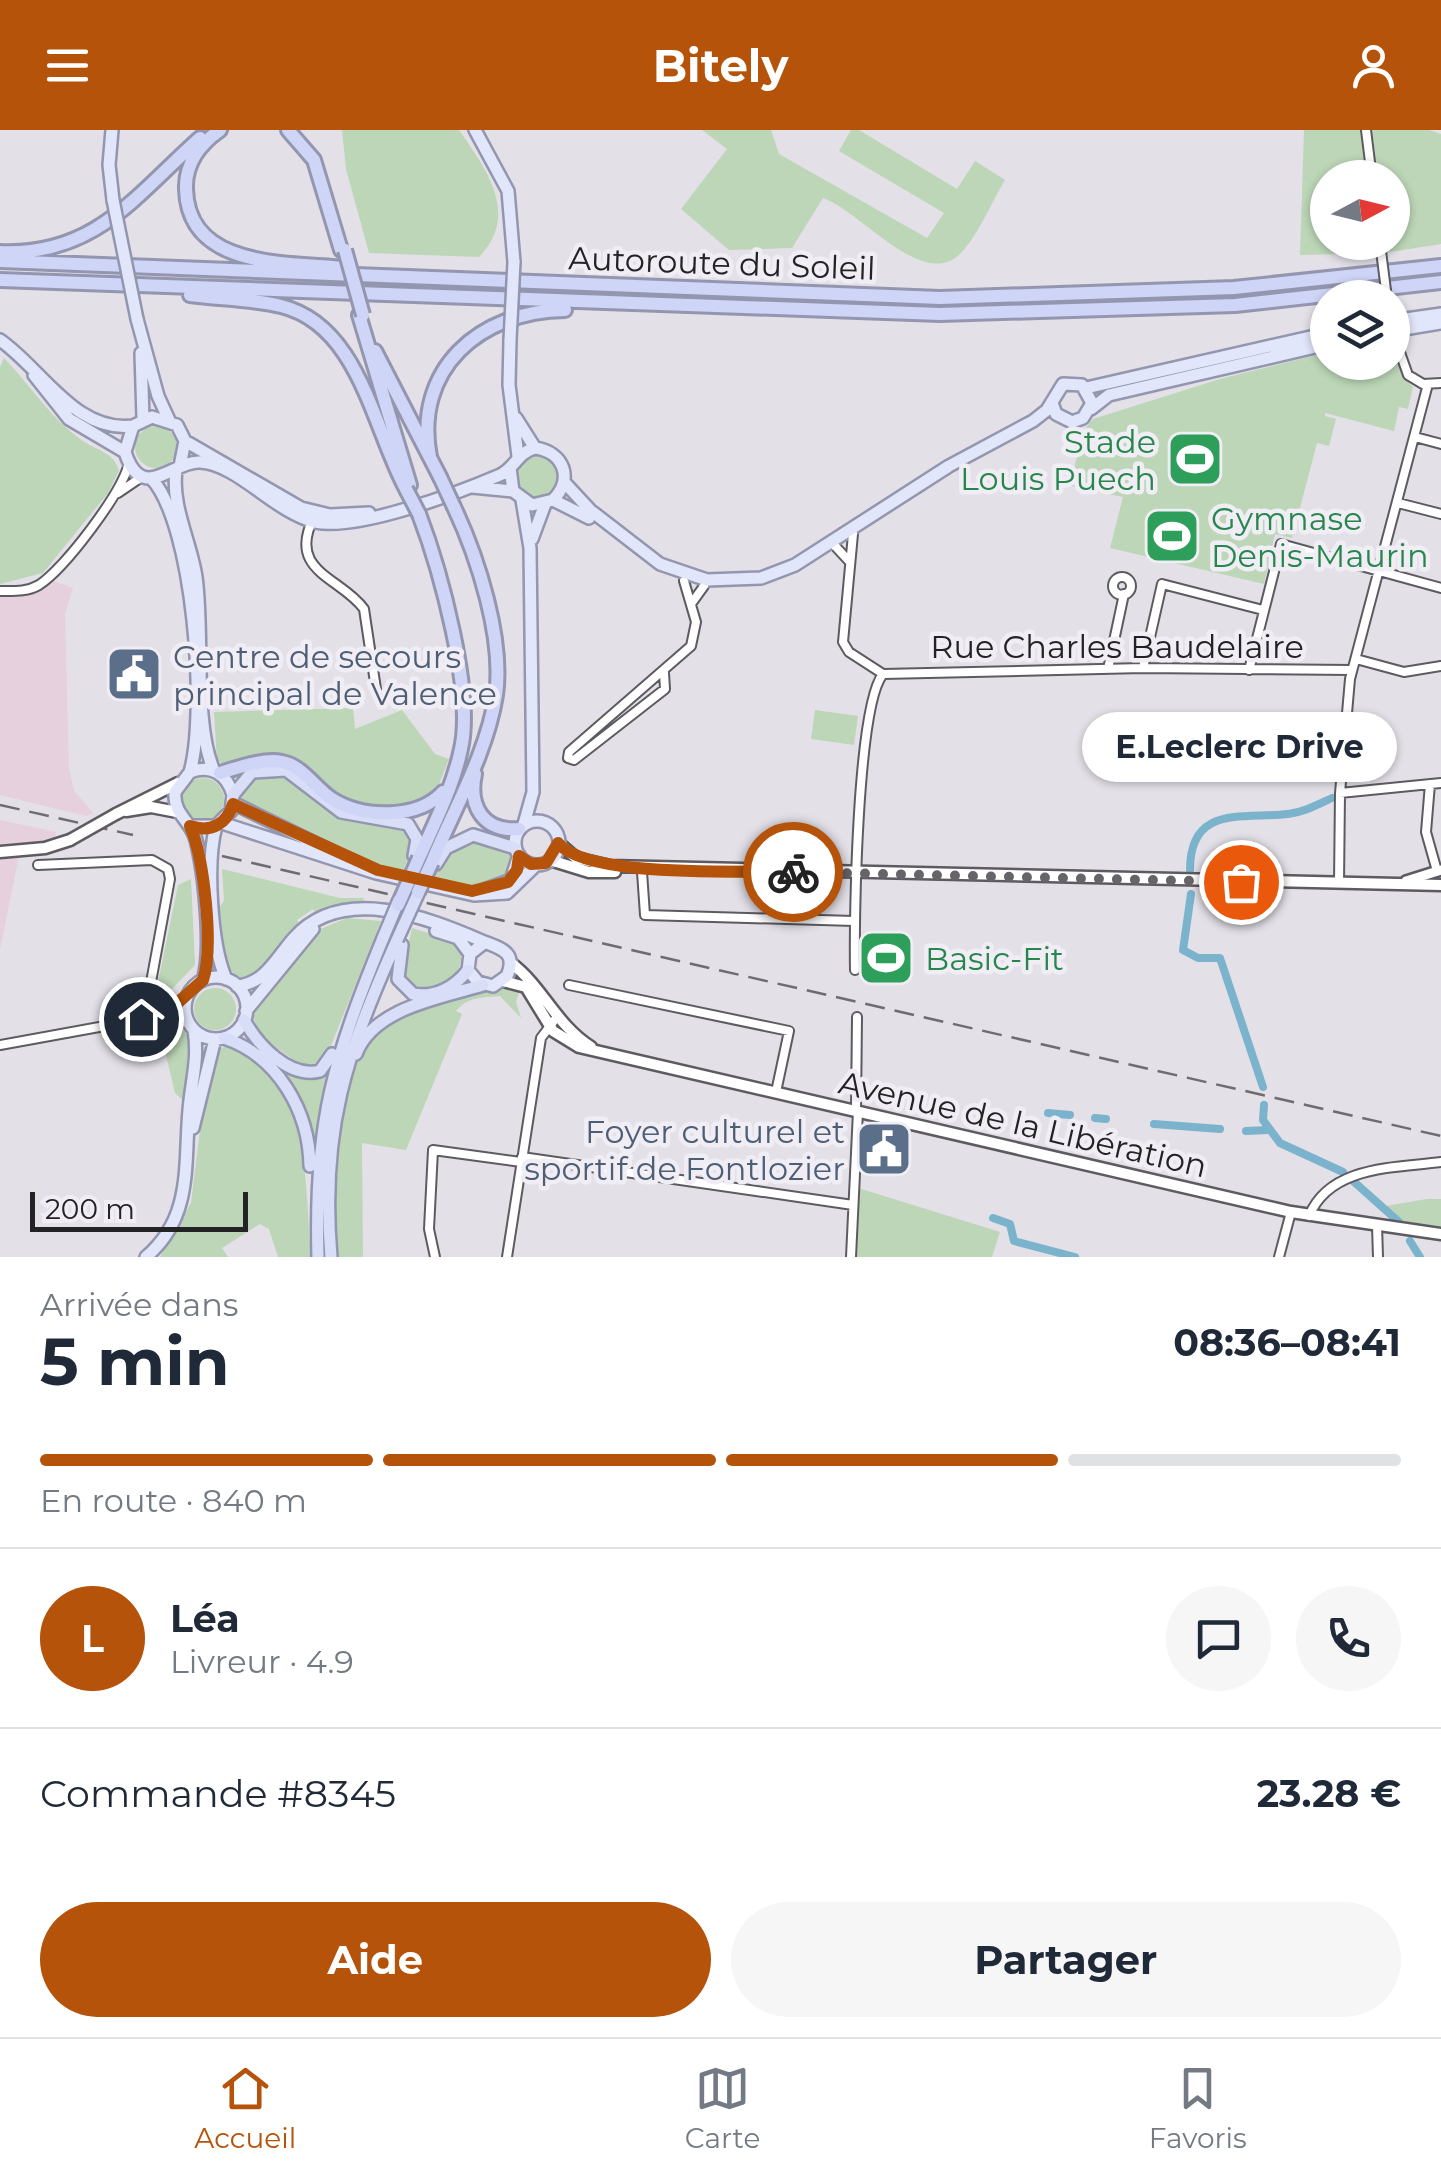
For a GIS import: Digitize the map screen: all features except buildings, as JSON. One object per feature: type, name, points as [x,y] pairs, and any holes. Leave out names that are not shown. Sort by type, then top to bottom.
[{"type":"highway","points":[[0,252],[52,249],[90,236],[210,130]]},
{"type":"highway","points":[[220,130],[196,152],[186,182],[193,218],[213,242],[256,260],[442,280]]},
{"type":"highway","points":[[288,130],[314,160],[343,250]]},
{"type":"highway","points":[[298,130],[322,163],[408,488]]},
{"type":"highway","name":"Autoroute du Soleil","points":[[0,261],[841,296],[1010,298],[1234,288],[1441,266]]},
{"type":"highway","name":"Autoroute du Soleil","points":[[0,280],[738,310],[940,314],[1132,310],[1296,300],[1441,282]]},
{"type":"highway","points":[[109,285],[264,303],[314,320],[346,355],[408,488],[439,570],[463,733],[452,783],[418,892],[383,938],[338,1050],[320,1129],[318,1257]]},
{"type":"highway","points":[[430,458],[426,422],[434,388],[460,350],[495,325],[550,310],[738,310]]},
{"type":"highway","points":[[361,315],[454,507],[478,567],[495,654],[495,698],[472,788],[478,812],[491,826],[522,827]]},
{"type":"highway","points":[[468,970],[452,986],[427,995],[412,994],[398,976],[404,908],[481,747]]},
{"type":"highway","points":[[217,772],[282,762],[299,769],[337,802],[375,812],[424,808],[452,783]]},
{"type":"highway","points":[[233,799],[252,772],[286,770],[341,812],[405,822],[416,835],[425,860]]},
{"type":"highway","points":[[425,860],[473,835],[517,852]]},
{"type":"highway","points":[[331,1257],[327,1186],[332,1125],[352,1043],[400,941]]},
{"type":"highway","points":[[245,1015],[286,1065],[315,1073],[328,1065],[365,982]]},
{"type":"highway","points":[[332,1125],[359,1046],[374,1026],[402,1011],[482,985]]},
{"type":"highway","points":[[220,1038],[244,1044],[263,1058],[302,1116],[310,1154],[318,1257]]},
{"type":"main road","points":[[112,130],[109,165],[113,200],[137,320],[161,406],[186,441],[314,517]]},
{"type":"main road","points":[[186,441],[176,490],[198,592],[206,745],[233,799],[358,864],[462,889],[504,885],[515,873],[522,827],[533,792],[530,548],[517,496],[510,404],[514,262],[508,191],[475,130]]},
{"type":"main road","points":[[1410,318],[1441,314]]},
{"type":"main road","points":[[127,458],[138,423],[137,320]]},
{"type":"main road","points":[[1410,327],[1441,323]]},
{"type":"main road","points":[[564,483],[590,510],[660,564],[708,580],[761,578],[795,565],[949,466],[1034,420],[1052,403],[1063,384],[1105,387],[1310,337]]},
{"type":"main road","points":[[0,340],[76,410],[114,428],[169,420]]},
{"type":"main road","points":[[461,488],[578,510],[656,568],[684,581],[704,586],[763,584],[800,569],[970,461],[1060,419],[1077,421],[1108,395],[1310,348]]},
{"type":"main road","points":[[28,362],[57,408],[127,458],[165,498],[189,582],[195,705],[190,772]]},
{"type":"main road","points":[[1086,388],[1090,408]]},
{"type":"main road","points":[[1052,403],[1060,419]]},
{"type":"main road","points":[[510,404],[535,448],[556,456],[564,470],[564,483],[549,502],[530,548]]},
{"type":"main road","points":[[147,477],[208,464],[276,506],[314,517],[358,523],[461,488],[535,448]]},
{"type":"main road","points":[[0,852],[45,848],[70,840],[178,783],[190,772],[217,772]]},
{"type":"main road","points":[[177,812],[178,783]]},
{"type":"main road","points":[[533,792],[544,822],[553,828],[558,843],[576,858],[597,864],[854,874],[1441,885]]},
{"type":"main road","points":[[233,799],[219,824],[212,886],[220,962],[245,1015]]},
{"type":"main road","points":[[116,814],[151,807],[177,812],[190,826],[200,858],[206,951],[203,980],[188,995],[192,1027],[189,1147],[180,1212],[163,1242],[146,1257]]},
{"type":"main road","points":[[522,827],[544,822]]},
{"type":"main road","points":[[190,826],[219,824],[376,873],[474,895],[507,893],[536,865],[550,860],[590,872],[681,868]]},
{"type":"main road","points":[[550,860],[558,843]]},
{"type":"main road","points":[[517,852],[536,865]]},
{"type":"main road","points":[[189,1147],[220,1038],[277,978],[307,935],[333,918],[364,915],[458,938],[470,954],[468,970],[482,985],[502,981],[511,963],[502,947],[484,943],[455,928],[363,908],[340,909],[305,927],[264,976],[232,982],[203,980]]},
{"type":"main road","points":[[470,954],[484,943]]},
{"type":"main road","name":"Avenue de la Libération","points":[[511,963],[532,980],[551,1022]]},
{"type":"main road","name":"Avenue de la Libération","points":[[502,981],[526,987],[551,1022],[596,1050],[1291,1212],[1439,1234]]},
{"type":"main road","points":[[192,1027],[220,1038]]},
{"type":"street","points":[[1366,130],[1370,160]]},
{"type":"street","points":[[1410,376],[1426,384],[1441,383]]},
{"type":"street","points":[[1339,884],[1340,793],[1352,670],[1426,384]]},
{"type":"street","points":[[1415,437],[1441,444]]},
{"type":"street","points":[[115,496],[127,458]]},
{"type":"street","points":[[0,591],[23,591],[44,582],[115,496],[147,477]]},
{"type":"street","points":[[1398,502],[1441,514]]},
{"type":"street","points":[[314,517],[308,554],[316,570],[364,609],[376,689]]},
{"type":"street","points":[[853,534],[844,642],[854,656],[883,674],[876,686],[866,754],[854,874],[855,970]]},
{"type":"street","points":[[1249,670],[1281,544],[1441,588]]},
{"type":"street","points":[[835,546],[846,555],[849,564]]},
{"type":"street","points":[[664,673],[665,689],[574,760],[568,758],[569,752],[664,673],[694,638],[684,581]]},
{"type":"street","points":[[1143,668],[1162,584],[1263,610]]},
{"type":"street","points":[[691,604],[704,586]]},
{"type":"street","points":[[1108,669],[1124,594]]},
{"type":"street","points":[[1356,659],[1404,672],[1441,666]]},
{"type":"street","name":"Rue Charles Baudelaire","points":[[883,674],[1143,668],[1352,670]]},
{"type":"street","points":[[1340,793],[1441,783]]},
{"type":"street","points":[[1388,884],[1439,871],[1426,832],[1430,784]]},
{"type":"street","points":[[38,865],[152,860],[168,869],[170,879],[152,982],[154,1017]]},
{"type":"street","points":[[642,872],[642,910],[648,916],[854,921]]},
{"type":"street","points":[[570,985],[788,1031],[776,1092]]},
{"type":"street","points":[[0,1044],[154,1017],[188,995]]},
{"type":"street","points":[[154,1017],[192,1027]]},
{"type":"street","points":[[851,1257],[857,1017]]},
{"type":"street","points":[[506,1257],[540,1038],[551,1022]]},
{"type":"street","points":[[419,1257],[434,1256],[429,1229],[434,1150],[853,1205]]},
{"type":"street","points":[[1310,1216],[1352,1174],[1441,1162]]},
{"type":"street","points":[[1279,1257],[1291,1212]]},
{"type":"street","points":[[1377,1225],[1378,1257]]},
{"type":"shaded area","points":[[53,581],[73,588],[65,614],[69,769],[74,791],[93,813],[86,816],[0,795],[0,597],[26,595]]},
{"type":"shaded area","points":[[0,820],[56,832],[55,839],[21,846],[0,949]]},
{"type":"green space","points":[[342,130],[459,130],[488,177],[498,209],[491,241],[479,257],[369,253],[346,169]]},
{"type":"green space","points":[[702,130],[771,130],[779,154],[927,238],[944,213],[839,151],[851,130],[859,130],[957,189],[975,161],[1005,180],[967,245],[946,262],[929,263],[911,256],[823,198],[792,248],[729,250],[681,209],[727,149]]},
{"type":"green space","points":[[1304,130],[1429,130],[1441,134],[1441,244],[1410,249],[1410,160],[1310,160],[1310,255],[1300,255]]},
{"type":"green space","name":"Stade Louis Puech","points":[[1310,357],[1310,380],[1407,380],[1413,387],[1408,409],[1399,407],[1394,431],[1325,413],[1336,419],[1329,446],[1317,443],[1292,538],[1275,534],[1264,584],[1110,548],[1123,497],[1070,486],[1083,431],[1093,419],[1220,379]]},
{"type":"green space","points":[[4,358],[61,423],[109,456],[119,471],[108,493],[43,573],[0,584],[0,367]]},
{"type":"green space","points":[[156,426],[171,432],[177,447],[171,462],[156,468],[141,462],[135,447],[141,432]]},
{"type":"green space","points":[[537,457],[551,463],[557,477],[551,491],[537,497],[523,491],[517,477],[523,463]]},
{"type":"green space","points":[[353,708],[355,729],[402,710],[435,754],[449,759],[434,797],[396,809],[379,809],[348,801],[303,768],[229,766],[217,761],[214,712]]},
{"type":"green space","points":[[815,710],[858,716],[854,745],[811,739]]},
{"type":"green space","points":[[266,771],[295,778],[319,803],[342,816],[401,824],[410,833],[412,848],[402,873],[358,860],[244,806],[240,794],[252,778]]},
{"type":"green space","points":[[203,778],[218,784],[224,799],[218,814],[203,820],[188,814],[182,799],[188,784]]},
{"type":"green space","points":[[469,840],[511,850],[512,872],[484,886],[434,879],[444,856]]},
{"type":"green space","points":[[222,869],[340,898],[364,898],[361,905],[340,906],[317,915],[313,909],[297,920],[302,926],[261,972],[242,980],[224,965],[218,909],[224,901]]},
{"type":"green space","points":[[191,879],[195,965],[170,991],[156,992],[178,885]]},
{"type":"green space","points":[[347,918],[381,921],[324,1063],[308,1070],[263,1038],[252,1016],[311,933]]},
{"type":"green space","points":[[412,928],[454,941],[462,951],[450,981],[416,990],[402,976]]},
{"type":"green space","points":[[506,987],[520,990],[516,1002],[521,1018],[500,996],[471,1000],[456,1011],[462,1014],[406,1150],[362,1143],[363,1257],[338,1257],[338,1131],[354,1068],[369,1043],[389,1025],[406,1017],[468,994]]},
{"type":"green space","points":[[215,988],[230,994],[236,1009],[230,1024],[215,1030],[200,1024],[194,1009],[200,994]]},
{"type":"green space","points":[[159,1026],[180,1026],[192,1041],[186,1103],[175,1093]]},
{"type":"green space","points":[[229,1045],[256,1058],[276,1078],[290,1105],[304,1167],[311,1257],[278,1257],[269,1229],[260,1224],[222,1248],[228,1257],[160,1257],[191,1203],[203,1105],[217,1050]]},
{"type":"green space","points":[[284,1068],[304,1077],[326,1075],[315,1138],[311,1138],[280,1074]]},
{"type":"green space","points":[[855,1187],[1000,1232],[992,1257],[851,1257]]},
{"type":"green space","points":[[1441,1199],[1441,1227],[1400,1222],[1386,1206]]},
{"type":"waterway","points":[[1190,870],[1192,849],[1209,825],[1236,817],[1294,813],[1332,798]]},
{"type":"waterway","points":[[1191,894],[1183,950],[1198,958],[1220,958],[1263,1087]]},
{"type":"waterway","points":[[1264,1105],[1263,1120],[1280,1143],[1343,1172]]},
{"type":"waterway","points":[[1048,1113],[1070,1115]]},
{"type":"waterway","points":[[1095,1118],[1106,1119]]},
{"type":"waterway","points":[[1154,1124],[1220,1129]]},
{"type":"waterway","points":[[1246,1131],[1268,1130]]},
{"type":"waterway","points":[[1352,1180],[1399,1222]]},
{"type":"waterway","points":[[993,1218],[1010,1224],[1014,1241],[1075,1257]]},
{"type":"waterway","points":[[1410,1241],[1420,1257]]},
{"type":"railway","points":[[0,805],[133,835]]},
{"type":"railway","points":[[222,856],[1441,1136]]},
{"type":"way so far","points":[[793,872],[1241,882]]},
{"type":"place","name":"Stade Louis Puech","points":[[1195,459]]},
{"type":"place","name":"Gymnase Denis-Maurin","points":[[1172,536]]},
{"type":"place","name":"Centre de secours principal de Valence","points":[[134,674]]},
{"type":"place","name":"E.Leclerc Drive","points":[[1241,882]]},
{"type":"place","name":"Basic-Fit","points":[[886,958]]},
{"type":"place","name":"Foyer culturel et sportif de Fontlozier","points":[[884,1149]]},
{"type":"route","points":[[141,1019],[172,1008],[203,980],[207,966],[200,858],[190,826],[208,828],[222,823],[233,804],[257,818],[289,827],[358,864],[472,891],[508,882],[517,870],[519,856],[531,864],[546,863],[558,850],[558,843],[576,858],[610,866],[793,872]]}]
